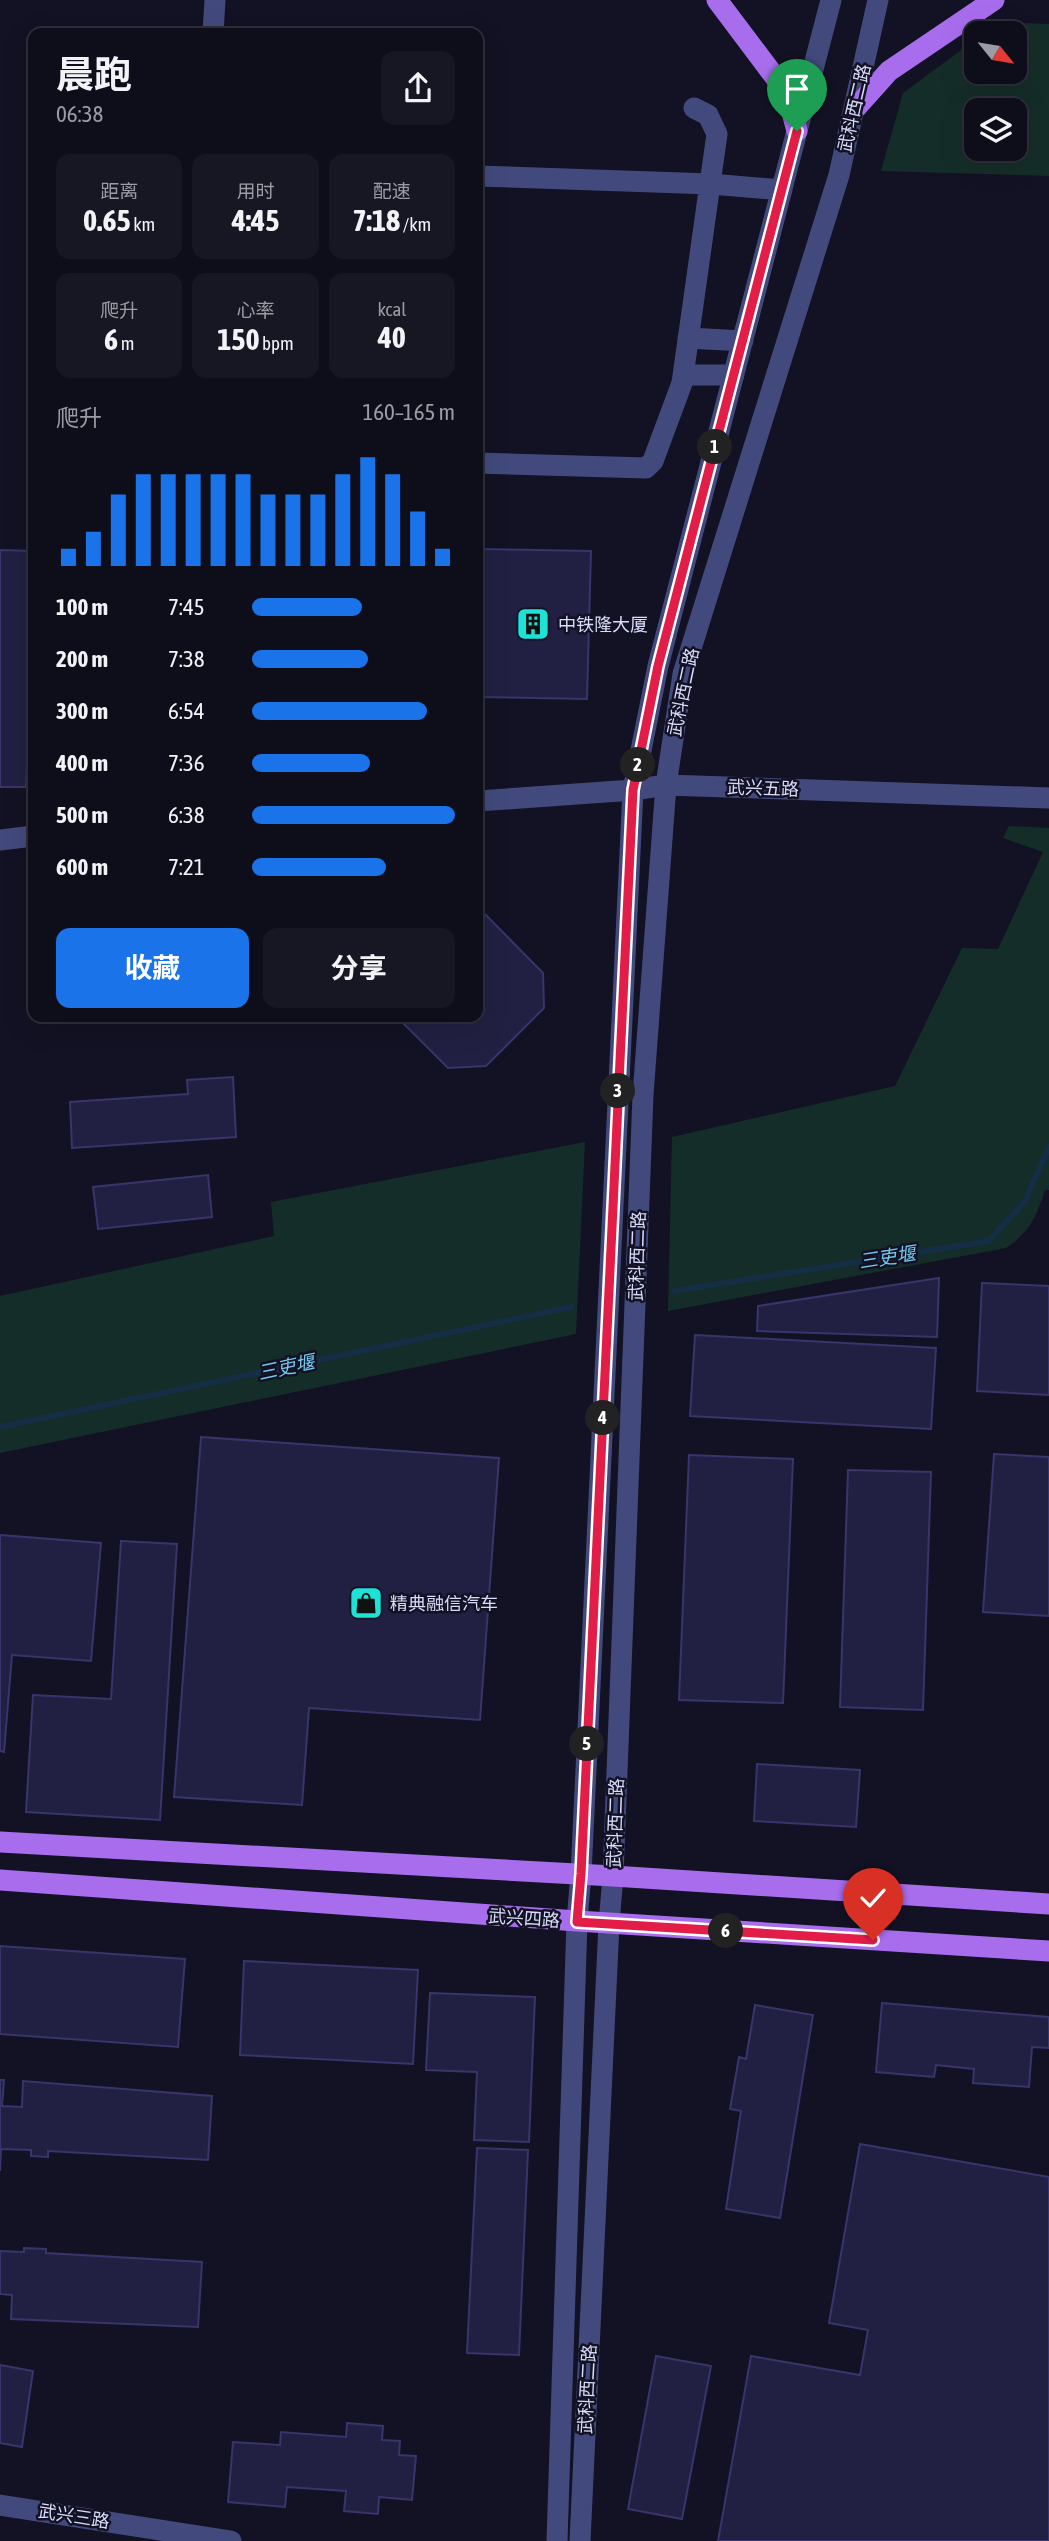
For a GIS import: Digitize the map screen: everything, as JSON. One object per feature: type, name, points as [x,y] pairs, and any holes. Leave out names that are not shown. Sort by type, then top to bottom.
[{"type":"main road","points":[[717,0],[786,93],[797,131]]},
{"type":"main road","points":[[854,110],[889,71],[994,0]]},
{"type":"main road","points":[[0,1842],[581,1874],[1049,1904]]},
{"type":"main road","name":"武兴四路","points":[[0,1880],[577,1922],[1049,1951]]},
{"type":"street","points":[[213,28],[215,0]]},
{"type":"street","name":"武科西二路","points":[[557,2541],[577,1922],[633,790],[658,666],[831,0]]},
{"type":"street","name":"武科西二路","points":[[580,2541],[608,1924],[613,1876],[643,1095],[666,785],[683,674],[839,175],[878,0]]},
{"type":"street","points":[[483,463],[646,468],[653,461],[683,375],[718,134],[708,115],[694,108]]},
{"type":"street","points":[[483,176],[711,184],[782,190]]},
{"type":"street","points":[[688,338],[743,341]]},
{"type":"street","points":[[683,375],[734,375]]},
{"type":"street","name":"武兴五路","points":[[483,801],[633,790],[666,785],[1049,798]]},
{"type":"street","points":[[0,840],[28,837]]},
{"type":"street","name":"武兴三路","points":[[0,2505],[231,2541]]},
{"type":"green space","points":[[1027,23],[1049,24],[1049,176],[881,171],[903,93],[964,48],[964,84],[1027,84]]},
{"type":"green space","points":[[1009,826],[1049,828],[1049,1190],[1045,1190],[1027,1230],[1006,1248],[668,1311],[672,1137],[895,1086],[962,948],[998,949],[1043,852],[1003,838]]},
{"type":"green space","points":[[585,1142],[576,1334],[0,1453],[0,1296],[274,1236],[271,1202]]},
{"type":"building","name":"中铁隆大厦","points":[[483,549],[591,551],[587,699],[483,697]]},
{"type":"building","points":[[0,550],[28,551],[26,787],[0,787]]},
{"type":"building","points":[[483,912],[543,973],[544,1008],[486,1066],[448,1068],[402,1022],[483,1022]]},
{"type":"building","points":[[233,1077],[236,1137],[72,1148],[70,1102],[188,1094],[187,1080]]},
{"type":"building","points":[[208,1175],[212,1217],[98,1229],[93,1187]]},
{"type":"building","points":[[939,1278],[937,1337],[757,1331],[758,1306]]},
{"type":"building","points":[[982,1283],[1049,1286],[1049,1395],[977,1391]]},
{"type":"building","points":[[695,1335],[936,1348],[931,1429],[690,1416]]},
{"type":"building","points":[[201,1437],[499,1458],[480,1720],[309,1708],[302,1805],[174,1797]]},
{"type":"building","points":[[994,1454],[1049,1457],[1049,1616],[983,1612]]},
{"type":"building","points":[[689,1455],[793,1459],[783,1703],[679,1700]]},
{"type":"building","points":[[848,1470],[931,1472],[923,1710],[840,1707]]},
{"type":"building","points":[[0,1535],[101,1543],[91,1661],[12,1655],[4,1752],[0,1751]]},
{"type":"building","points":[[121,1541],[177,1544],[160,1820],[26,1812],[33,1695],[111,1699]]},
{"type":"building","points":[[757,1764],[860,1770],[856,1827],[754,1821]]},
{"type":"building","points":[[0,1946],[185,1959],[178,2047],[0,2034]]},
{"type":"building","points":[[244,1961],[418,1970],[413,2064],[240,2055]]},
{"type":"building","points":[[430,1993],[535,1997],[529,2142],[474,2140],[477,2072],[426,2070]]},
{"type":"building","points":[[882,2003],[1049,2017],[1049,2048],[1032,2047],[1029,2087],[973,2083],[974,2069],[936,2065],[934,2077],[876,2072]]},
{"type":"building","points":[[755,2005],[813,2015],[780,2218],[726,2209],[741,2111],[730,2109],[739,2057],[746,2059]]},
{"type":"building","points":[[0,2080],[4,2080],[2,2106],[22,2107],[23,2081],[212,2096],[208,2160],[48,2151],[48,2157],[31,2156],[31,2150],[1,2149],[0,2171]]},
{"type":"building","points":[[860,2144],[1049,2177],[1049,2541],[718,2541],[751,2356],[860,2375],[868,2330],[829,2323]]},
{"type":"building","points":[[477,2148],[528,2150],[519,2355],[467,2353]]},
{"type":"building","points":[[24,2248],[46,2249],[46,2253],[202,2262],[198,2327],[11,2319],[12,2295],[0,2294],[0,2251],[24,2252]]},
{"type":"building","points":[[656,2356],[711,2366],[682,2519],[628,2509]]},
{"type":"building","points":[[0,2365],[33,2371],[22,2447],[0,2443]]},
{"type":"building","points":[[347,2423],[383,2426],[382,2440],[400,2441],[399,2455],[416,2456],[412,2500],[379,2497],[378,2514],[344,2511],[346,2491],[287,2487],[285,2507],[228,2502],[233,2442],[280,2445],[281,2432],[346,2437]]},
{"type":"waterway","name":"三吏堰","points":[[674,1291],[989,1241],[1025,1201],[1049,1147]]},
{"type":"waterway","name":"三吏堰","points":[[0,1427],[571,1307]]},
{"type":"place","name":"中铁隆大厦","points":[[533,624]]},
{"type":"place","name":"精典融信汽车","points":[[366,1603]]},
{"type":"route","points":[[797,131],[658,666],[633,790],[577,1922],[873,1940]]}]
